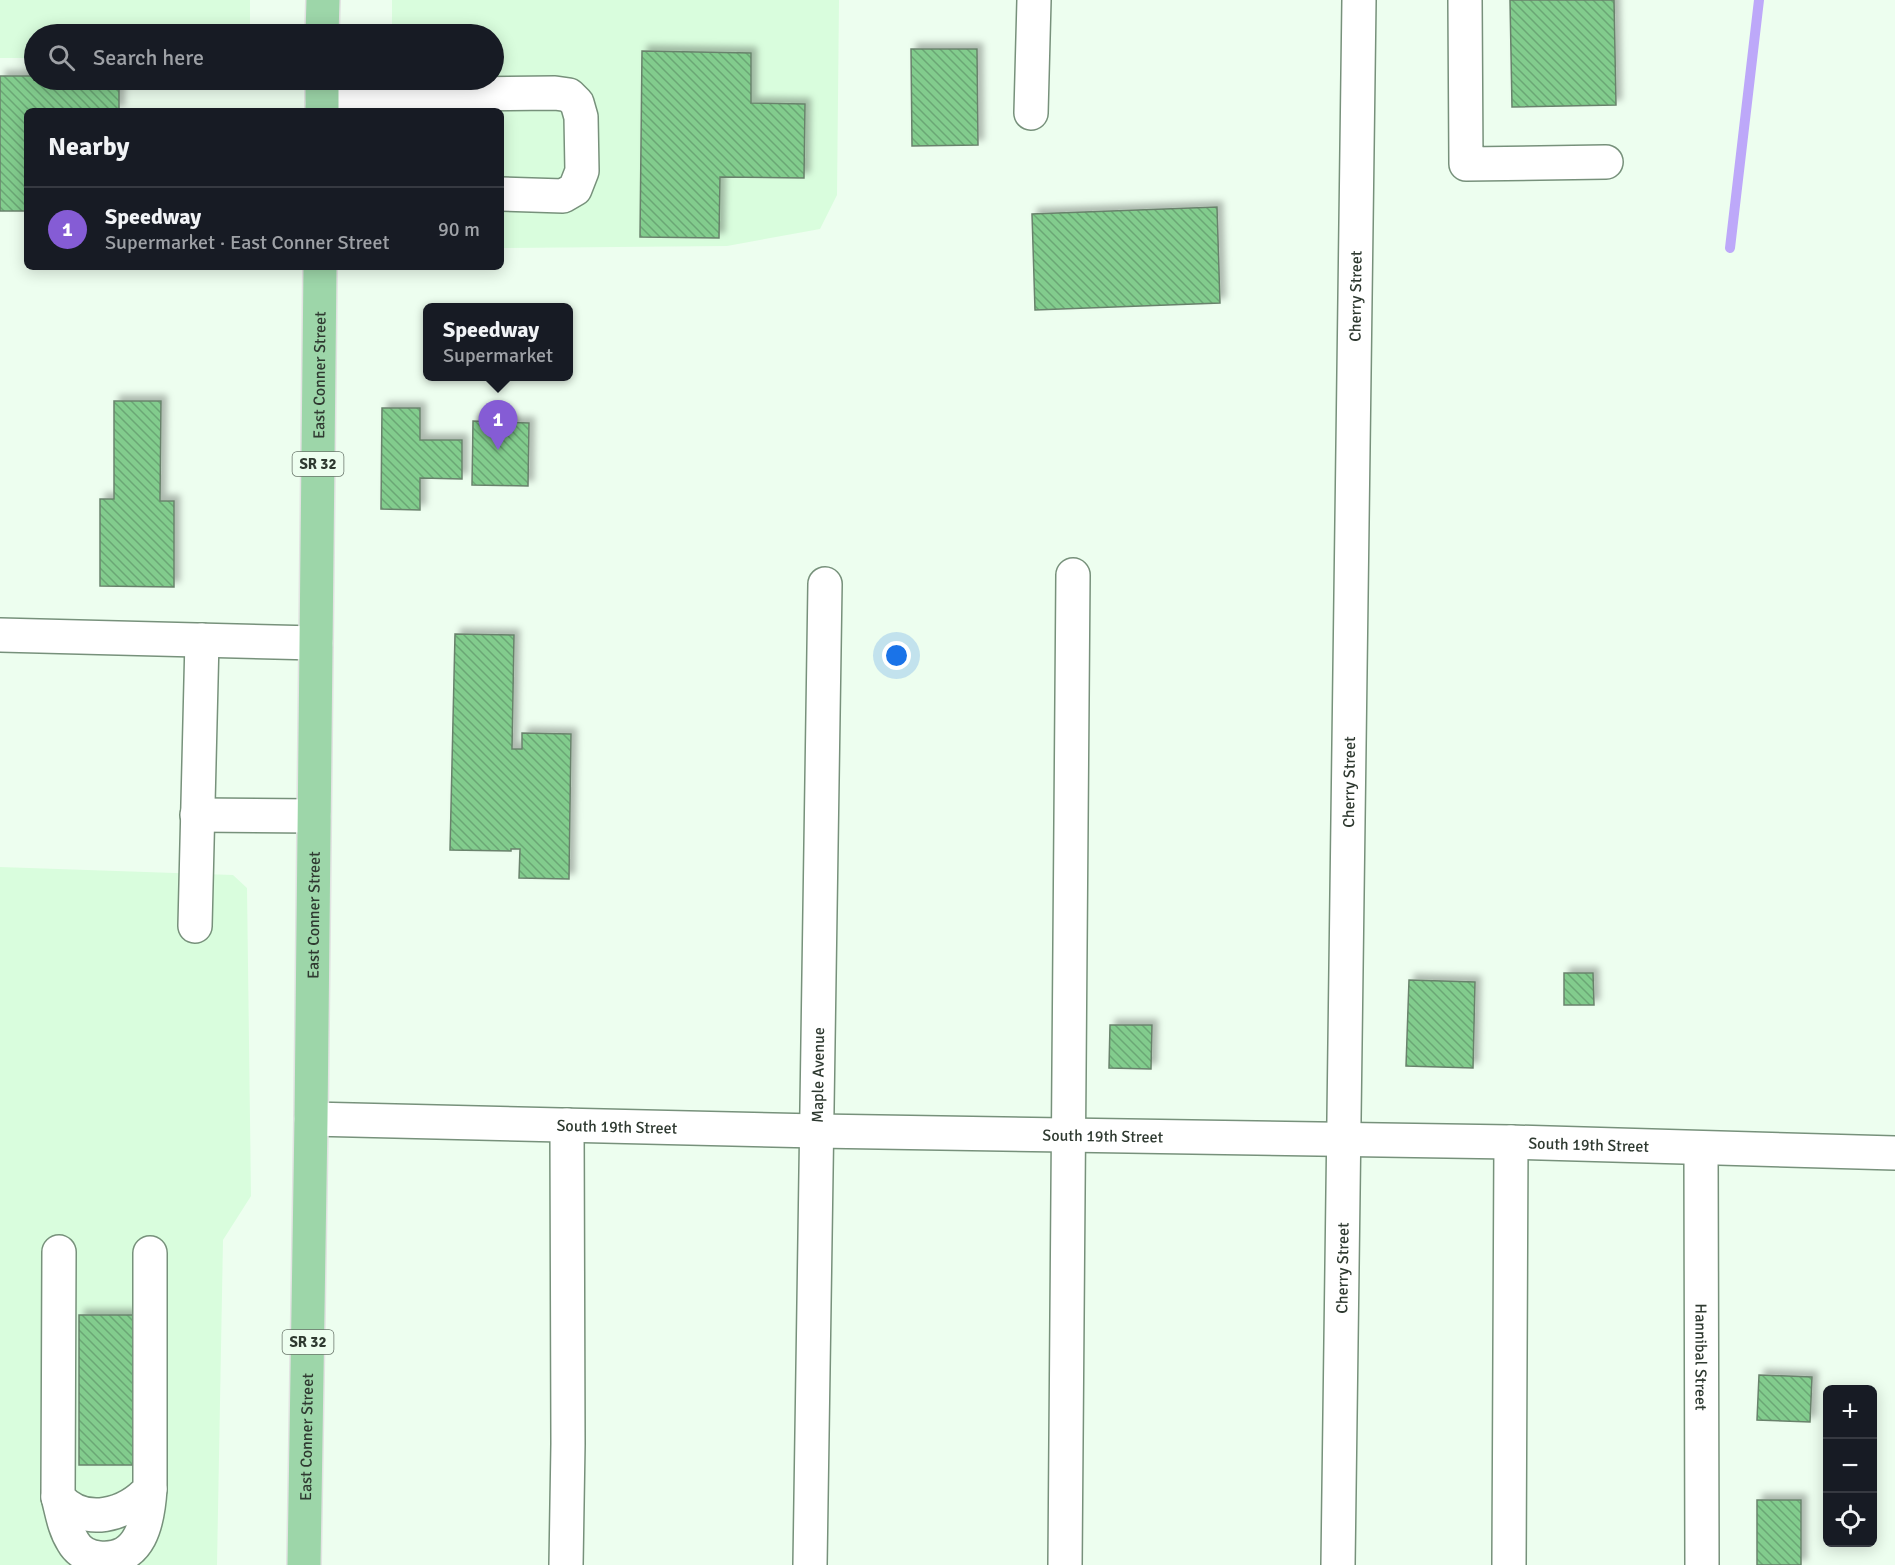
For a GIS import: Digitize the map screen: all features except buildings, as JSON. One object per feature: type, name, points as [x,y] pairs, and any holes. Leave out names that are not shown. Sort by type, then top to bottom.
[{"type":"main road","points":[[322,24],[323,0]]},
{"type":"main road","name":"East Conner Street","points":[[304,1565],[320,270]]},
{"type":"street","points":[[1031,113],[1034,0]]},
{"type":"street","name":"Cherry Street","points":[[1338,1565],[1359,0]]},
{"type":"street","points":[[1465,0],[1466,164],[1606,162]]},
{"type":"street","points":[[322,98],[440,103],[555,93],[569,95],[577,103],[581,117],[582,171],[575,189],[563,196],[504,194]]},
{"type":"street","points":[[1065,1565],[1073,575]]},
{"type":"street","name":"Maple Avenue","points":[[810,1565],[825,584]]},
{"type":"street","points":[[0,635],[316,643]]},
{"type":"street","points":[[195,926],[202,640]]},
{"type":"street","points":[[197,815],[314,816]]},
{"type":"street","name":"South 19th Street","points":[[311,1119],[817,1131],[1511,1142],[1895,1153]]},
{"type":"street","points":[[566,1565],[567,1125]]},
{"type":"street","points":[[1509,1565],[1511,1142]]},
{"type":"street","name":"Hannibal Street","points":[[1701,1149],[1702,1565]]},
{"type":"street","points":[[59,1252],[58,1497],[65,1527],[73,1544],[83,1554],[96,1558],[113,1559],[134,1547],[141,1535],[146,1521],[150,1489],[150,1253]]},
{"type":"street","points":[[58,1497],[64,1505],[81,1513],[111,1514],[140,1501],[150,1489]]},
{"type":"shaded area","points":[[0,0],[250,0],[250,24],[24,24],[24,58],[0,58]]},
{"type":"shaded area","points":[[392,0],[839,0],[837,195],[820,229],[727,246],[504,248],[504,108],[393,108],[393,90],[504,90],[504,24],[392,24]]},
{"type":"shaded area","points":[[0,867],[233,875],[247,888],[251,1196],[223,1240],[217,1565],[0,1565]]},
{"type":"waterway","points":[[1730,248],[1759,0]]},
{"type":"place","name":"Speedway","points":[[498,450]]}]
